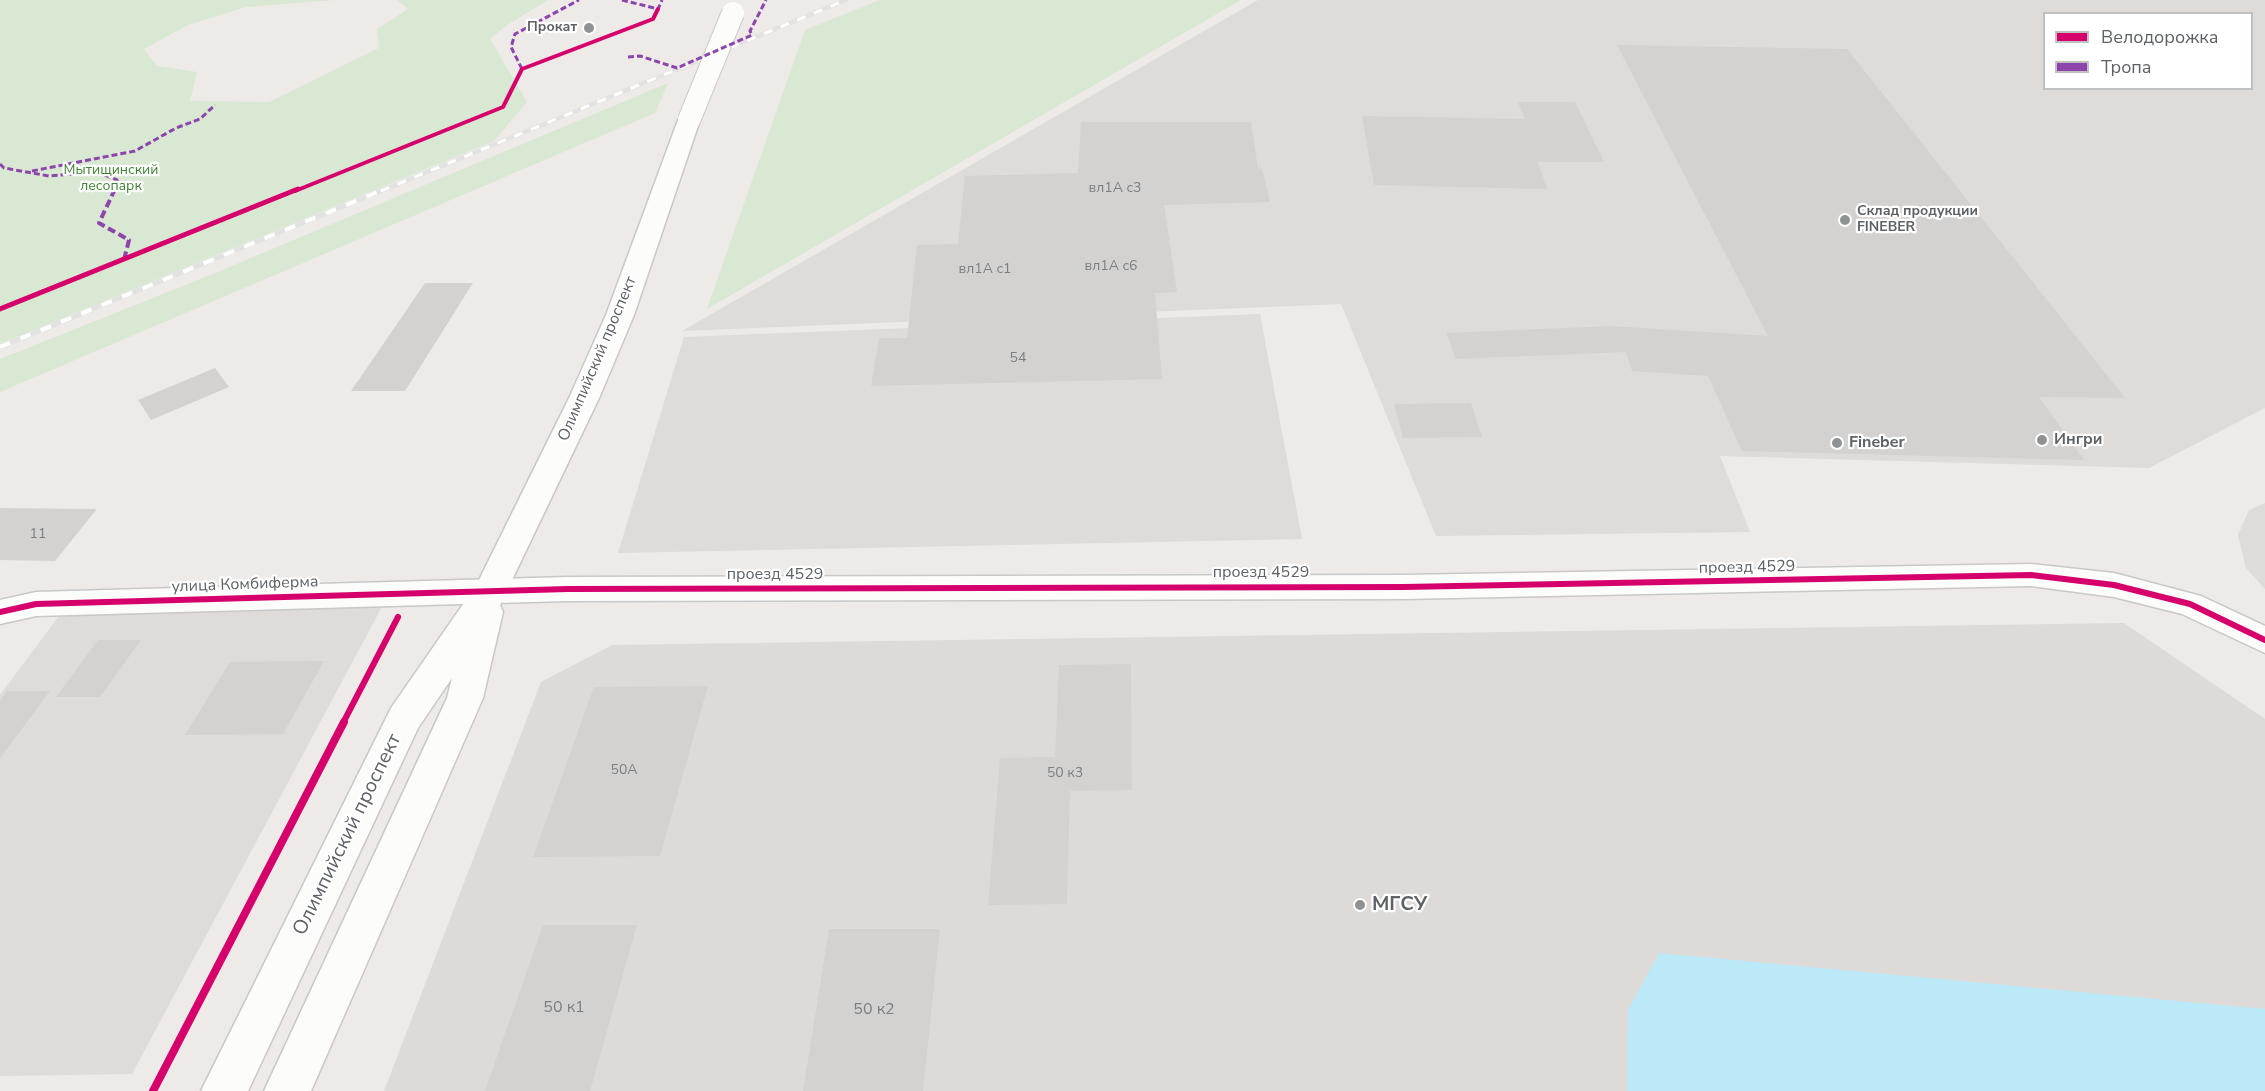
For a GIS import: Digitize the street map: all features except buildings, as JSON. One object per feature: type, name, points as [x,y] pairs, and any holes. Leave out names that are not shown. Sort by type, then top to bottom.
[{"type":"main road","name":"Олимпийский проспект","points":[[224,1091],[404,719],[491,591],[585,396],[620,315],[689,120],[735,6]]},
{"type":"main road","name":"Олимпийский проспект","points":[[287,1091],[465,698],[491,591]]},
{"type":"street","name":"проезд 4529","points":[[491,591],[1404,587],[2031,575],[2114,585],[2190,604],[2265,640]]},
{"type":"street","name":"улица Комбиферма","points":[[0,612],[36,604],[491,591]]},
{"type":"shaded area","points":[[1258,0],[2265,0],[2265,408],[2149,468],[1720,456],[1750,532],[1436,536],[1341,304],[682,331]]},
{"type":"shaded area","points":[[1260,314],[1302,539],[618,553],[684,337]]},
{"type":"shaded area","points":[[2265,503],[2265,589],[2246,568],[2238,535],[2249,510]]},
{"type":"shaded area","points":[[384,603],[132,1074],[0,1076],[0,695],[62,612]]},
{"type":"shaded area","name":"МГСУ","points":[[2124,623],[2265,719],[2265,1091],[384,1091],[541,682],[612,645]]},
{"type":"green space","name":"Мытищинский лесопарк","points":[[0,0],[335,0],[246,7],[188,25],[144,49],[157,66],[197,72],[190,101],[269,102],[379,48],[377,29],[408,9],[397,0],[548,0],[507,25],[490,39],[527,102],[494,141],[0,344]]},
{"type":"green space","points":[[880,0],[1241,0],[707,309],[805,30]]},
{"type":"green space","points":[[668,83],[655,113],[0,392],[0,359],[208,276]]},
{"type":"water","points":[[1659,953],[2265,1009],[2265,1091],[1627,1091],[1628,1010]]},
{"type":"railway","points":[[381,191],[846,0]]},
{"type":"railway","points":[[0,347],[385,189]]},
{"type":"marked path","points":[[522,69],[511,47],[515,34],[579,0]]},
{"type":"marked path","points":[[622,0],[658,9],[662,0]]},
{"type":"marked path","points":[[628,57],[640,56],[677,68],[752,35],[750,31],[766,0]]},
{"type":"marked path","points":[[32,171],[135,151],[176,128],[200,119],[215,105]]},
{"type":"marked path","points":[[0,164],[4,168],[49,176],[97,172],[117,180],[114,194],[99,223],[129,240],[124,260]]},
{"type":"cycle path","points":[[0,309],[503,107],[522,69],[653,19],[658,9]]},
{"type":"cycle path","points":[[0,612],[36,604],[568,589],[1404,587],[2031,575],[2114,585],[2190,604],[2265,640]]},
{"type":"cycle path","points":[[153,1091],[398,617]]},
{"type":"place","name":"Прокат","points":[[589,28]]},
{"type":"place","name":"Склад продукции FINEBER","points":[[1845,220]]},
{"type":"place","name":"Ингри","points":[[2042,440]]},
{"type":"place","name":"Fineber","points":[[1837,443]]},
{"type":"place","name":"МГСУ","points":[[1360,905]]}]
